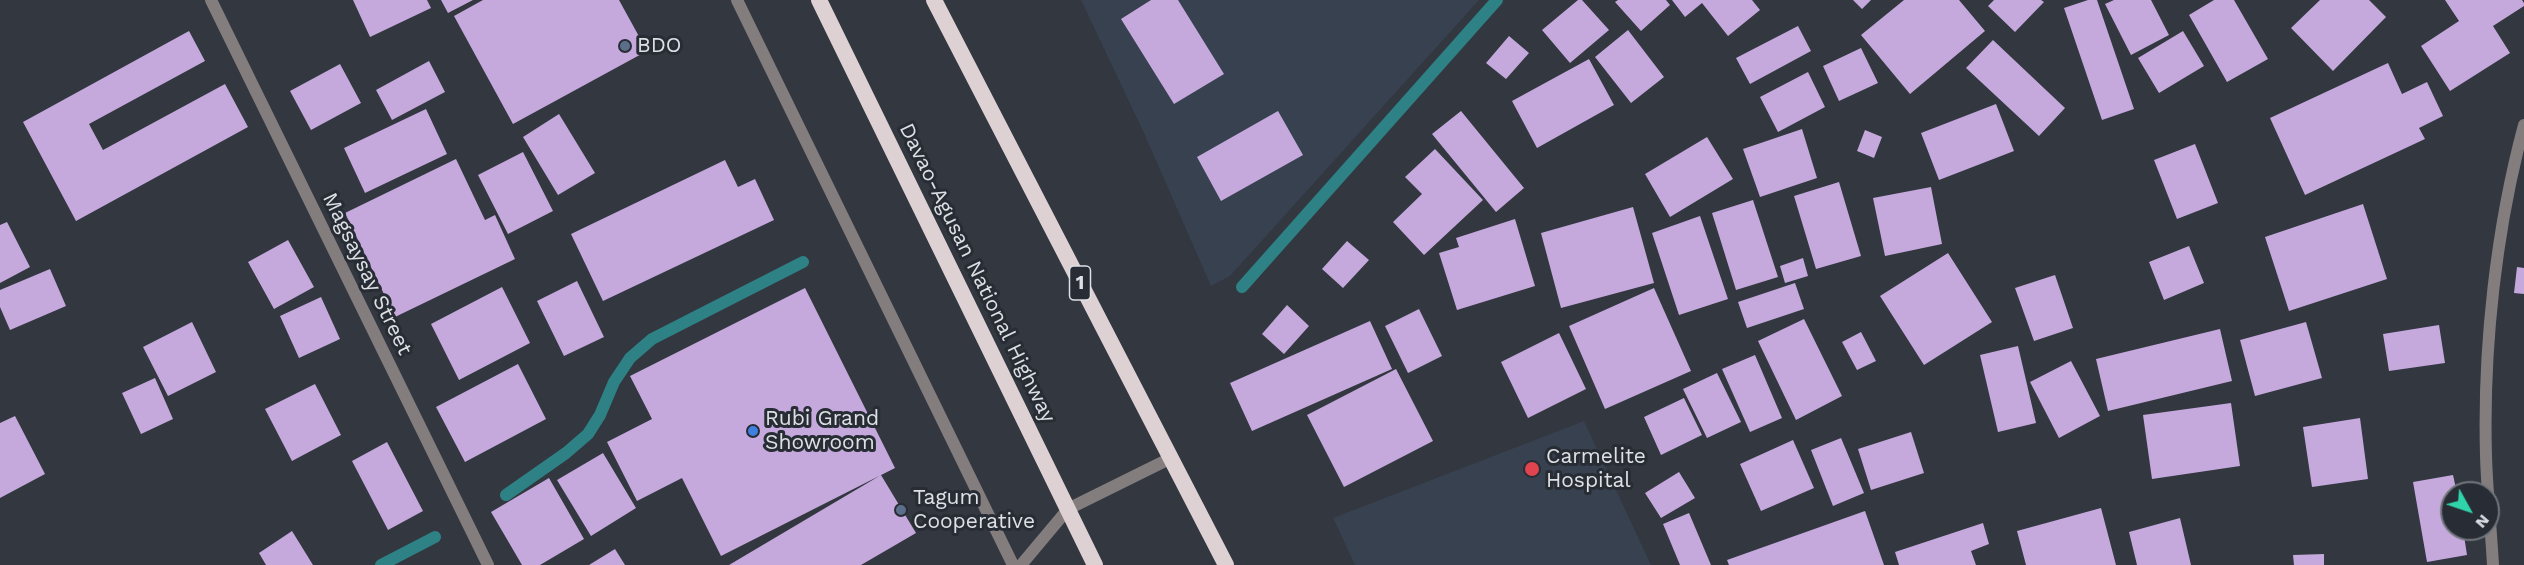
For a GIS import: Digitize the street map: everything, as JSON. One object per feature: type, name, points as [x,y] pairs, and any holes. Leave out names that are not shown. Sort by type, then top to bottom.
[{"type":"highway","name":"Davao-Agusan National Highway","points":[[819,0],[1095,565]]},
{"type":"highway","name":"1","points":[[934,0],[1226,565]]},
{"type":"street","name":"Magsaysay Street","points":[[211,0],[488,565]]},
{"type":"street","points":[[737,0],[1013,565]]},
{"type":"street","points":[[2493,565],[2486,454],[2489,357],[2499,246],[2524,125]]},
{"type":"street","points":[[1021,565],[1068,510],[1171,458]]},
{"type":"shaded area","points":[[1081,0],[1479,0],[1230,276],[1211,286],[1143,131]]},
{"type":"shaded area","name":"Carmelite Hospital","points":[[1584,421],[1651,565],[1355,565],[1333,518]]},
{"type":"building","points":[[353,0],[427,0],[431,8],[370,37]]},
{"type":"building","points":[[441,0],[473,0],[448,13]]},
{"type":"building","points":[[483,0],[619,0],[647,51],[513,124],[454,16]]},
{"type":"building","points":[[1151,0],[1178,0],[1224,74],[1174,104],[1121,19]]},
{"type":"building","points":[[1578,0],[1582,0],[1609,30],[1570,63],[1542,30]]},
{"type":"building","points":[[1618,0],[1666,0],[1670,5],[1641,31],[1615,2]]},
{"type":"building","points":[[1672,0],[1752,0],[1760,10],[1728,36],[1702,3],[1685,17]]},
{"type":"building","points":[[1853,0],[1871,0],[1862,9]]},
{"type":"building","points":[[1904,0],[1959,0],[1985,31],[1910,94],[1861,35]]},
{"type":"building","points":[[1994,0],[2041,0],[2044,2],[2015,32],[1988,6]]},
{"type":"building","points":[[2088,0],[2097,0],[2134,109],[2102,120],[2064,8]]},
{"type":"building","points":[[2114,0],[2151,0],[2169,35],[2131,55],[2105,4]]},
{"type":"building","points":[[2214,0],[2234,0],[2268,59],[2227,82],[2189,15]]},
{"type":"building","points":[[2320,0],[2369,0],[2386,17],[2333,71],[2291,28]]},
{"type":"building","points":[[2445,0],[2522,0],[2524,3],[2524,6],[2493,26],[2510,53],[2450,91],[2421,46],[2459,21]]},
{"type":"building","points":[[1798,26],[1811,51],[1750,84],[1736,58]]},
{"type":"building","points":[[1628,30],[1664,77],[1631,103],[1595,57]]},
{"type":"building","points":[[189,31],[205,61],[89,124],[103,150],[225,84],[248,127],[76,221],[23,122]]},
{"type":"building","points":[[2183,31],[2204,66],[2159,93],[2138,58]]},
{"type":"building","points":[[1509,36],[1529,53],[1506,79],[1486,63]]},
{"type":"building","points":[[1993,40],[2065,108],[2039,136],[1966,68]]},
{"type":"building","points":[[1861,48],[1878,83],[1839,101],[1823,66]]},
{"type":"building","points":[[1589,59],[1614,105],[1537,148],[1512,101]]},
{"type":"building","points":[[429,61],[445,92],[392,120],[376,90]]},
{"type":"building","points":[[2388,63],[2402,94],[2427,82],[2443,116],[2419,128],[2425,139],[2305,195],[2270,118]]},
{"type":"building","points":[[340,64],[361,103],[311,130],[290,91]]},
{"type":"building","points":[[1808,72],[1825,107],[1778,132],[1760,97]]},
{"type":"building","points":[[1996,104],[2014,151],[1939,180],[1921,133]]},
{"type":"building","points":[[426,109],[447,154],[365,193],[344,148]]},
{"type":"building","points":[[1278,111],[1303,155],[1221,201],[1197,157]]},
{"type":"building","points":[[1461,111],[1524,188],[1496,212],[1432,134]]},
{"type":"building","points":[[559,114],[595,173],[558,195],[523,137]]},
{"type":"building","points":[[1802,129],[1817,178],[1760,197],[1743,149]]},
{"type":"building","points":[[1865,130],[1882,137],[1874,158],[1857,151]]},
{"type":"building","points":[[1707,137],[1733,179],[1670,217],[1645,174]]},
{"type":"building","points":[[2195,144],[2218,203],[2177,219],[2154,160]]},
{"type":"building","points":[[1435,149],[1483,200],[1424,255],[1393,222],[1422,194],[1405,177]]},
{"type":"building","points":[[523,152],[553,211],[508,234],[478,175]]},
{"type":"building","points":[[456,159],[485,220],[495,215],[515,259],[395,317],[345,213]]},
{"type":"building","points":[[725,160],[738,187],[755,179],[774,220],[603,301],[571,234]]},
{"type":"building","points":[[1839,182],[1861,256],[1816,269],[1794,196]]},
{"type":"building","points":[[1931,187],[1942,244],[1885,256],[1873,198]]},
{"type":"building","points":[[1753,200],[1778,277],[1736,290],[1712,213]]},
{"type":"building","points":[[2363,204],[2387,279],[2289,311],[2265,237]]},
{"type":"building","points":[[1633,207],[1654,283],[1561,308],[1541,233]]},
{"type":"building","points":[[1700,216],[1728,299],[1679,315],[1652,233]]},
{"type":"building","points":[[1515,219],[1535,286],[1457,310],[1439,253],[1459,247],[1456,238]]},
{"type":"building","points":[[7,222],[30,267],[0,283],[0,225]]},
{"type":"building","points":[[288,240],[314,287],[274,309],[248,262]]},
{"type":"building","points":[[1347,241],[1369,260],[1343,288],[1322,269]]},
{"type":"building","points":[[2189,246],[2204,283],[2164,300],[2149,262]]},
{"type":"building","points":[[1948,253],[1992,322],[1924,365],[1880,296]]},
{"type":"building","points":[[1803,258],[1808,276],[1785,283],[1780,266]]},
{"type":"building","points":[[2517,267],[2524,268],[2524,294],[2514,293]]},
{"type":"building","points":[[50,269],[66,306],[10,330],[0,307],[0,290]]},
{"type":"building","points":[[2055,275],[2073,328],[2034,341],[2015,288]]},
{"type":"building","points":[[577,281],[604,337],[564,356],[537,301]]},
{"type":"building","points":[[1795,283],[1804,309],[1747,328],[1738,302]]},
{"type":"building","points":[[502,287],[530,343],[459,380],[431,324]]},
{"type":"building","name":"Rubi Grand Showroom","points":[[805,288],[895,468],[721,556],[682,478],[637,501],[607,442],[652,419],[630,376]]},
{"type":"building","points":[[1654,288],[1691,371],[1605,409],[1569,326]]},
{"type":"building","points":[[321,297],[340,339],[299,358],[280,316]]},
{"type":"building","points":[[1287,305],[1309,326],[1284,354],[1262,334]]},
{"type":"building","points":[[1419,309],[1442,356],[1408,373],[1385,326]]},
{"type":"building","points":[[1804,319],[1842,396],[1796,420],[1758,341]]},
{"type":"building","points":[[1370,321],[1392,369],[1252,431],[1230,383]]},
{"type":"building","points":[[192,322],[216,372],[168,396],[143,347]]},
{"type":"building","points":[[2306,322],[2322,378],[2255,396],[2240,340]]},
{"type":"building","points":[[2439,325],[2445,363],[2389,371],[2383,334]]},
{"type":"building","points":[[2220,329],[2232,381],[2108,411],[2096,359]]},
{"type":"building","points":[[1861,332],[1876,361],[1857,370],[1842,342]]},
{"type":"building","points":[[1559,333],[1586,389],[1528,418],[1501,362]]},
{"type":"building","points":[[2018,346],[2036,423],[1998,432],[1980,355]]},
{"type":"building","points":[[1755,355],[1782,418],[1750,432],[1722,369]]},
{"type":"building","points":[[2071,361],[2100,416],[2059,438],[2030,382]]},
{"type":"building","points":[[518,364],[546,419],[465,462],[436,407]]},
{"type":"building","points":[[1396,369],[1433,441],[1344,487],[1307,415]]},
{"type":"building","points":[[1717,373],[1741,422],[1707,438],[1683,389]]},
{"type":"building","points":[[155,378],[173,419],[141,434],[122,393]]},
{"type":"building","points":[[315,384],[341,435],[292,461],[265,409]]},
{"type":"building","points":[[1684,398],[1702,435],[1661,455],[1644,417]]},
{"type":"building","points":[[2231,403],[2240,466],[2152,479],[2143,415]]},
{"type":"building","points":[[15,416],[45,474],[0,498],[0,423]]},
{"type":"building","points":[[2360,418],[2368,479],[2312,487],[2303,427]]},
{"type":"building","points":[[1911,432],[1924,473],[1871,490],[1858,449]]},
{"type":"building","points":[[1841,438],[1864,493],[1833,506],[1811,450]]},
{"type":"building","points":[[1793,440],[1814,488],[1761,511],[1740,464]]},
{"type":"building","points":[[387,442],[423,511],[388,530],[352,461]]},
{"type":"building","points":[[603,453],[636,508],[591,536],[557,480]]},
{"type":"building","points":[[1679,472],[1695,498],[1661,518],[1645,493]]},
{"type":"building","points":[[881,475],[916,533],[861,565],[729,565]]},
{"type":"building","points":[[2453,475],[2454,481],[2440,481],[2440,541],[2465,541],[2467,555],[2427,562],[2413,482]]},
{"type":"building","points":[[549,478],[584,539],[540,565],[522,565],[491,512]]},
{"type":"building","points":[[2101,508],[2116,565],[2026,565],[2017,531]]},
{"type":"building","points":[[1865,511],[1884,565],[1729,565],[1727,560]]},
{"type":"building","points":[[1689,513],[1711,565],[1680,565],[1663,524]]},
{"type":"building","points":[[2180,518],[2191,565],[2137,565],[2129,532]]},
{"type":"building","points":[[1983,523],[1989,544],[1971,551],[1976,565],[1899,565],[1895,552]]},
{"type":"building","points":[[292,531],[313,565],[266,565],[259,553]]},
{"type":"building","points":[[615,549],[625,565],[589,565]]},
{"type":"building","points":[[2324,554],[2324,565],[2294,565],[2293,555]]},
{"type":"waterway","points":[[1242,287],[1497,0]]},
{"type":"waterway","points":[[506,495],[566,453],[588,434],[600,415],[614,382],[630,358],[652,339],[803,262]]},
{"type":"waterway","points":[[381,565],[435,537]]},
{"type":"place","name":"BDO","points":[[625,46]]},
{"type":"place","name":"Rubi Grand Showroom","points":[[753,431]]},
{"type":"place","name":"Carmelite Hospital","points":[[1532,469]]},
{"type":"place","name":"Tagum Cooperative","points":[[901,510]]}]
